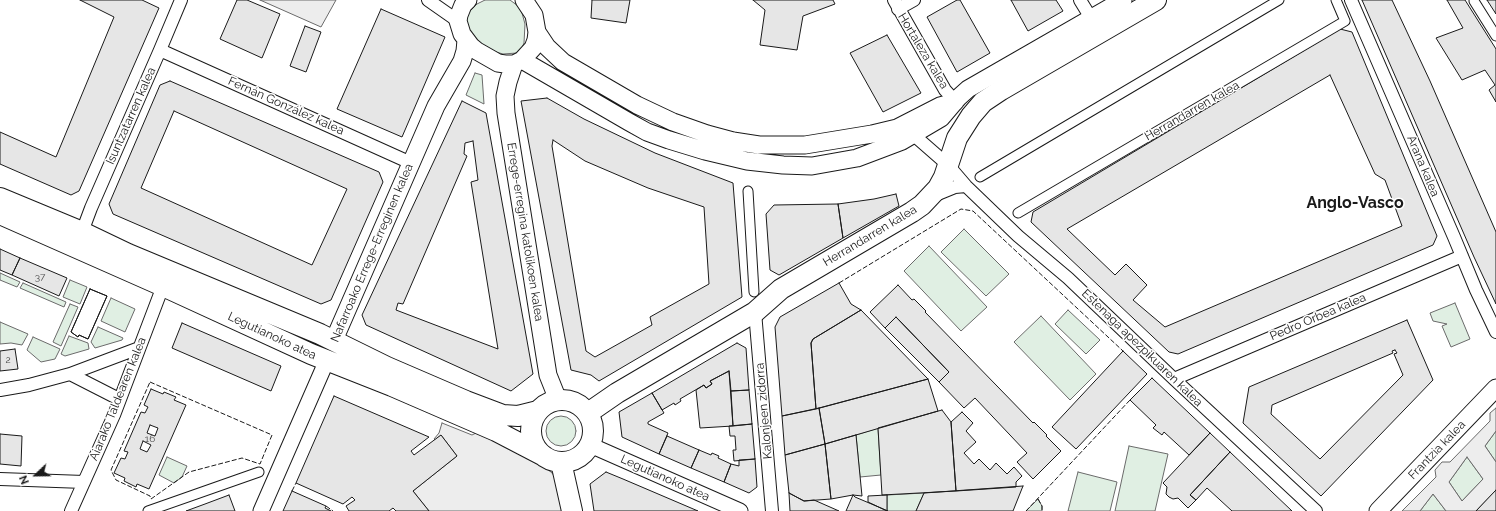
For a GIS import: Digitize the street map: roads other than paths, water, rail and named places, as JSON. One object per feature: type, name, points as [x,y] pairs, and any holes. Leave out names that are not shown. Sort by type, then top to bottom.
[{"type":"main road","points":[[468,0],[463,5],[458,21],[462,34],[477,52],[498,63],[518,62],[647,132],[704,151],[748,161],[783,165],[812,166],[850,160],[902,141],[908,130]]},
{"type":"main road","points":[[518,62],[533,48],[537,32],[536,8],[524,0]]},
{"type":"main road","points":[[537,32],[547,47],[563,62],[652,113],[673,122],[733,141],[759,145],[805,145],[889,131],[908,130],[941,118],[955,101],[971,86],[1123,0]]},
{"type":"main road","name":"Herrandarren kalea","points":[[588,412],[617,393],[755,312],[781,289],[912,212],[938,188],[944,177],[956,142],[971,116],[983,102],[1156,0]]},
{"type":"main road","name":"Nafarroako Errege-Erreginen kalea","points":[[327,360],[334,340],[436,106],[462,61],[466,40]]},
{"type":"main road","name":"Errege-erregina katolikoen kalea","points":[[518,62],[506,89],[505,106],[548,375],[558,400]]},
{"type":"main road","points":[[955,101],[977,94],[1001,90]]},
{"type":"main road","name":"Legutianoko atea","points":[[0,198],[82,232],[128,254],[334,340],[387,367],[496,413],[518,416],[538,411]]},
{"type":"main road","name":"Legutianoko atea","points":[[0,214],[327,360],[496,431],[552,459]]},
{"type":"main road","name":"Frantzia kalea","points":[[1378,511],[1496,388]]},
{"type":"main road","points":[[558,400],[574,402],[588,412],[593,425],[590,445],[578,458],[570,461],[552,459],[538,450],[531,435],[531,426],[538,411],[544,406],[558,400]]},
{"type":"main road","points":[[552,459],[572,511]]},
{"type":"street","name":"Isuntzatarren kalea","points":[[82,232],[94,200],[160,50],[180,0]]},
{"type":"street","points":[[428,0],[458,21]]},
{"type":"street","points":[[896,4],[914,0]]},
{"type":"street","points":[[1080,0],[1091,18]]},
{"type":"street","points":[[980,177],[1279,0]]},
{"type":"street","name":"Herrandarren kalea","points":[[1018,213],[1346,21],[1336,0]]},
{"type":"street","name":"Arana kalea","points":[[1352,0],[1476,290],[1496,332]]},
{"type":"street","points":[[1474,1],[1496,36]]},
{"type":"street","name":"Hortaleza kalea","points":[[896,4],[945,90],[955,101]]},
{"type":"street","name":"Fernán González kalea","points":[[160,50],[411,163]]},
{"type":"street","name":"Estenaga apezpikuaren kalea","points":[[908,130],[948,165],[966,186],[1018,236],[1068,278],[1316,511]]},
{"type":"street","points":[[928,198],[955,187],[966,186]]},
{"type":"street","points":[[748,191],[754,292]]},
{"type":"street","name":"Pedro Orbea kalea","points":[[1174,379],[1462,256]]},
{"type":"street","name":"Aiarako Taldearen kalea","points":[[71,511],[119,399],[163,286]]},
{"type":"street","name":"Kalonjeen zidorra","points":[[755,312],[772,511]]},
{"type":"street","points":[[0,390],[29,386],[70,374],[139,348]]},
{"type":"street","name":"Nafarroako Errege-Erreginen kalea","points":[[261,511],[327,360]]},
{"type":"street","points":[[70,374],[119,399]]},
{"type":"street","name":"Legutianoko atea","points":[[590,445],[740,511]]},
{"type":"street","points":[[148,511],[259,472]]},
{"type":"street","points":[[0,479],[84,482]]},
{"type":"district","name":"Anglo-Vasco","points":[[1355,203]]}]
